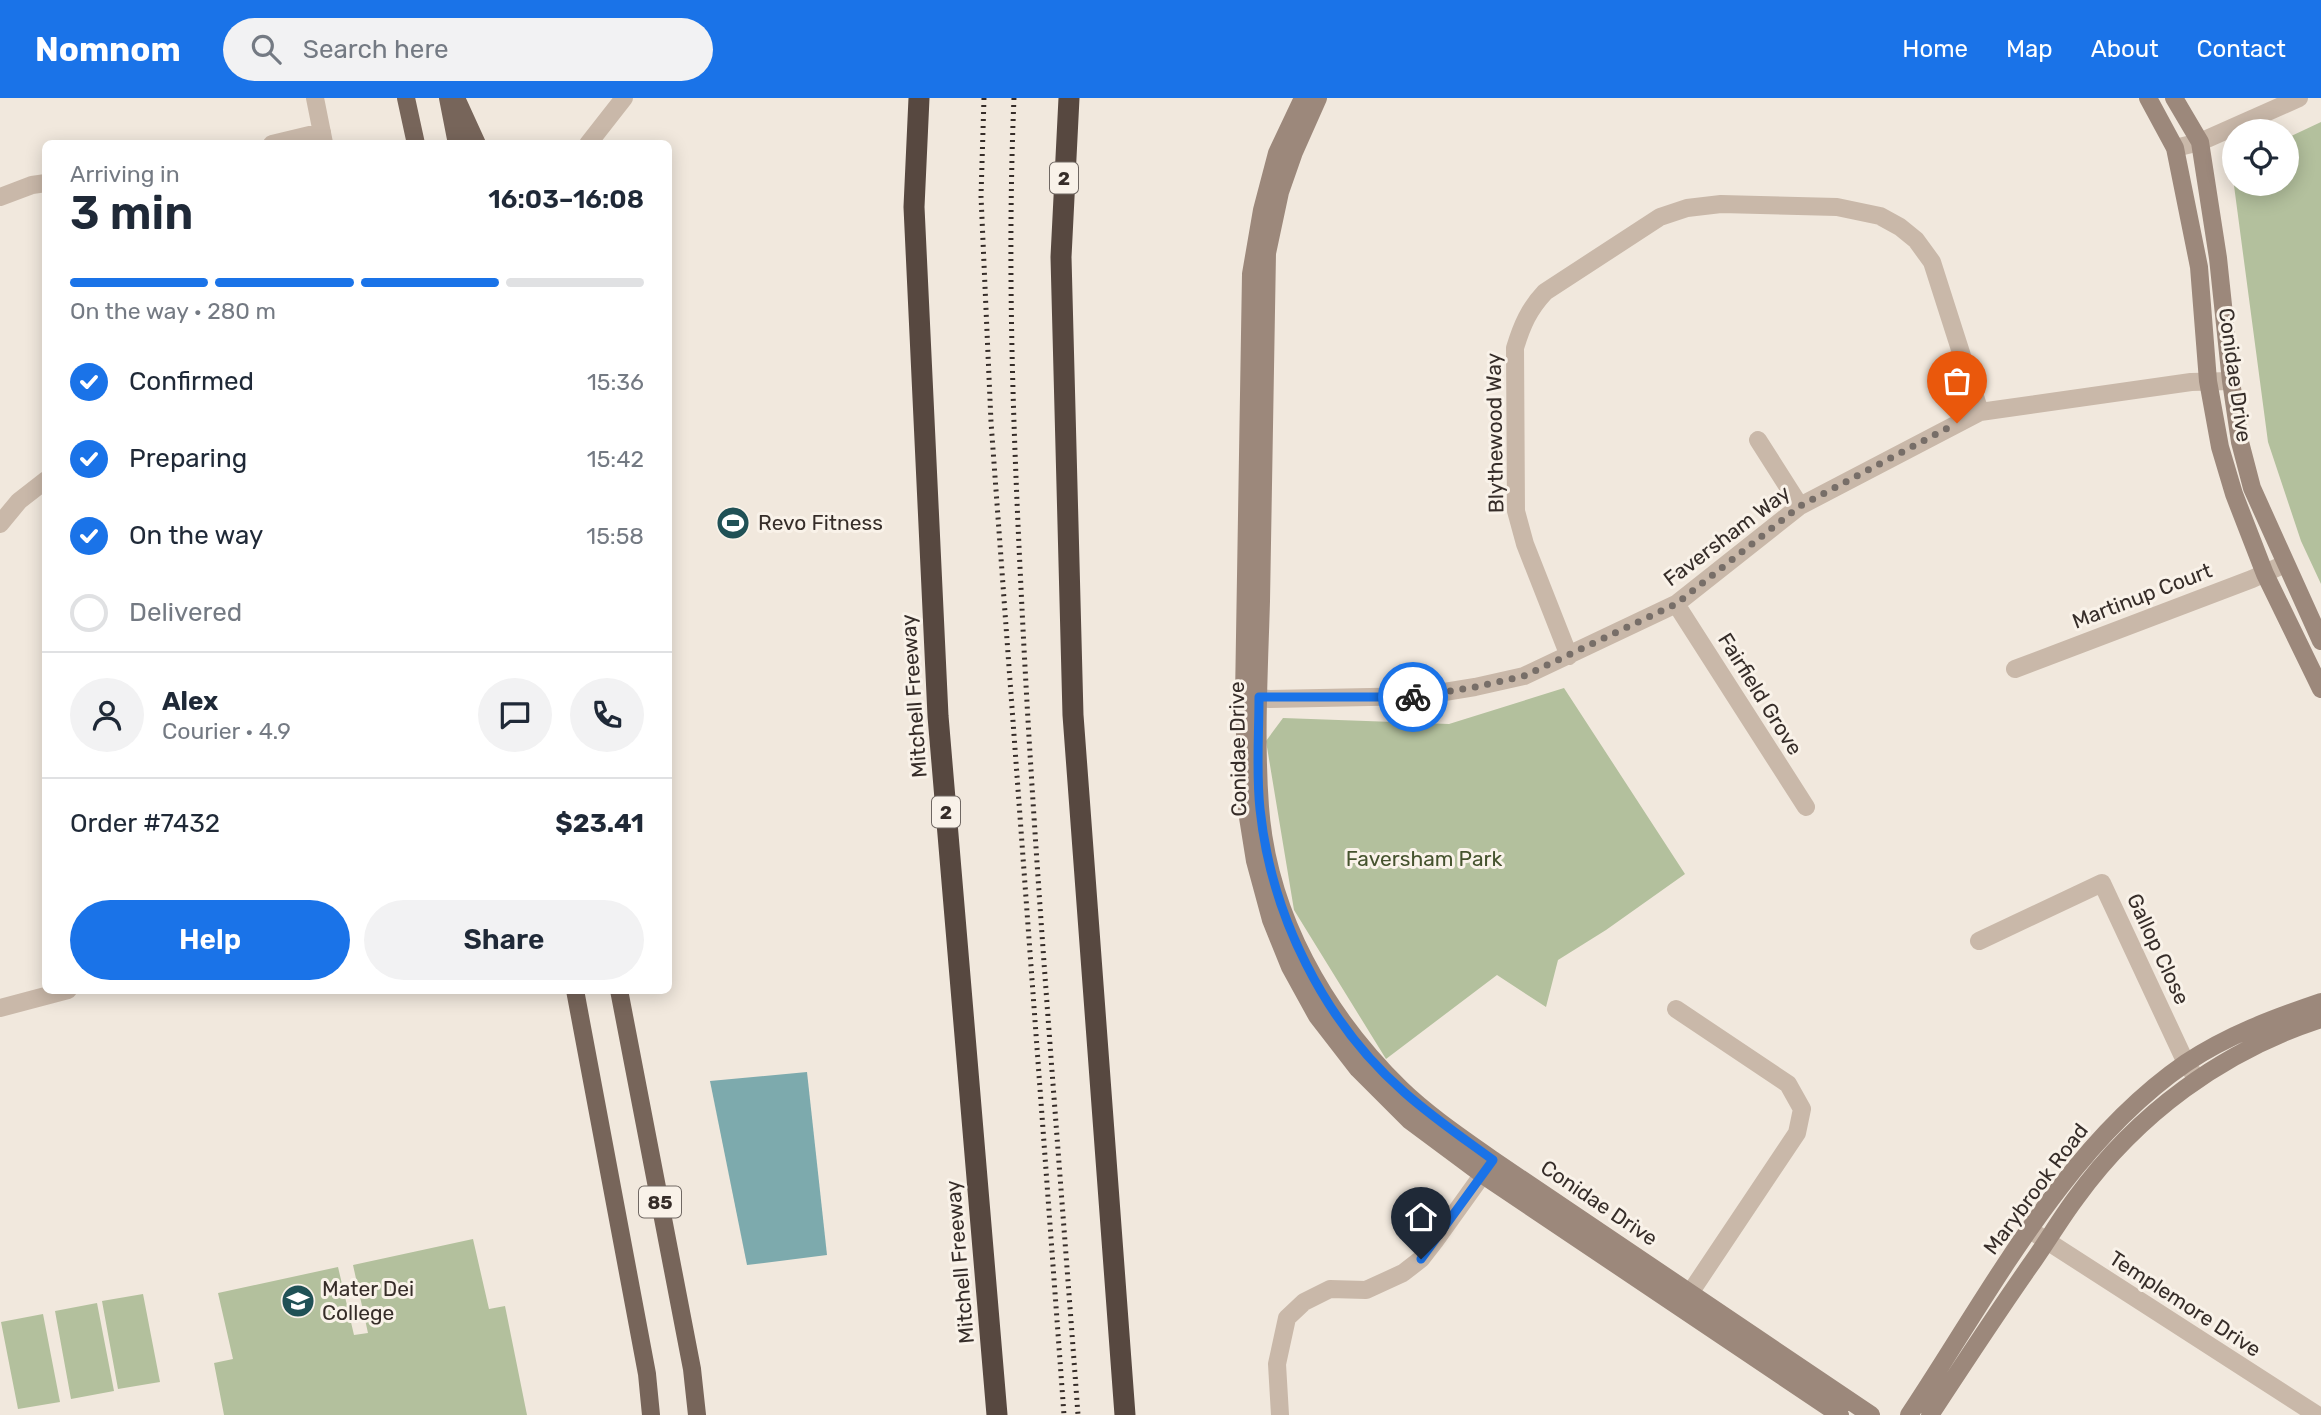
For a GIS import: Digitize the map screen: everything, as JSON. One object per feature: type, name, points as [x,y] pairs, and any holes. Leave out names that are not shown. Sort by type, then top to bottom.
[{"type":"highway","name":"Mitchell Freeway","points":[[919,98],[914,207],[938,716],[997,1415]]},
{"type":"highway","name":"2","points":[[1069,98],[1061,257],[1073,715],[1125,1415]]},
{"type":"main road","points":[[406,98],[415,140]]},
{"type":"main road","points":[[448,98],[456,140]]},
{"type":"main road","points":[[456,98],[475,140]]},
{"type":"main road","name":"85","points":[[576,994],[647,1374],[651,1415]]},
{"type":"main road","name":"85","points":[[620,994],[692,1369],[696,1415]]},
{"type":"street","points":[[315,98],[323,138]]},
{"type":"street","points":[[591,140],[625,98]]},
{"type":"street","name":"Conidae Drive","points":[[1303,98],[1277,153],[1262,210],[1251,274],[1250,837],[1271,920],[1290,967],[1317,1016],[1358,1069],[1409,1120],[1483,1175],[1871,1415]]},
{"type":"street","name":"Conidae Drive","points":[[1318,98],[1280,192],[1268,253],[1252,697],[1260,808],[1280,904],[1301,952],[1341,1022],[1403,1091],[1450,1129],[1839,1415]]},
{"type":"street","name":"Conidae Drive","points":[[2148,98],[2175,148],[2199,267],[2208,381],[2220,447],[2234,494],[2265,574],[2321,689]]},
{"type":"street","name":"Conidae Drive","points":[[2174,98],[2200,142],[2218,258],[2240,442],[2252,488],[2321,641]]},
{"type":"street","points":[[2175,148],[2200,142],[2299,98]]},
{"type":"street","points":[[0,197],[42,184]]},
{"type":"street","name":"Blythewood Way","points":[[1569,656],[1525,544],[1516,510],[1516,348],[1522,324],[1545,292],[1660,217],[1687,208],[1721,204],[1836,207],[1880,216],[1900,227],[1916,240],[1932,262],[1980,412]]},
{"type":"street","name":"Faversham Way","points":[[1252,697],[1420,696],[1524,676],[1676,604],[1800,506],[1980,412],[2208,381],[2231,381]]},
{"type":"street","points":[[1758,440],[1800,506]]},
{"type":"street","points":[[0,524],[19,501],[42,483]]},
{"type":"street","name":"Martinup Court","points":[[2015,669],[2285,564]]},
{"type":"street","name":"Fairfield Grove","points":[[1676,604],[1806,807]]},
{"type":"street","name":"Gallop Close","points":[[1979,941],[2102,883],[2186,1063],[2197,1079]]},
{"type":"street","points":[[0,1008],[53,994]]},
{"type":"street","name":"Marybrook Road","points":[[1909,1415],[2030,1230],[2081,1159],[2142,1099],[2186,1063],[2244,1031],[2321,1002]]},
{"type":"street","points":[[1676,1009],[1788,1084],[1802,1109],[1797,1133],[1685,1300]]},
{"type":"street","name":"Marybrook Road","points":[[1930,1415],[2075,1199],[2148,1117],[2197,1079],[2263,1041],[2321,1019]]},
{"type":"street","points":[[1280,1415],[1277,1364],[1287,1318],[1304,1302],[1330,1289],[1366,1290],[1403,1273],[1421,1259],[1493,1160]]},
{"type":"street","name":"Templemore Drive","points":[[2030,1230],[2317,1415]]},
{"type":"green space","points":[[2321,122],[2321,584],[2301,541],[2268,442],[2235,196],[2299,196],[2299,132]]},
{"type":"green space","name":"Faversham Park","points":[[1564,688],[1685,874],[1558,960],[1546,1007],[1497,975],[1386,1059],[1294,910],[1266,741],[1283,718],[1449,724]]},
{"type":"green space","points":[[473,1239],[489,1309],[505,1306],[527,1415],[224,1415],[214,1363],[233,1359],[218,1293],[338,1267],[354,1335],[368,1333],[353,1265]]},
{"type":"green space","points":[[143,1294],[160,1382],[118,1389],[102,1301]]},
{"type":"green space","points":[[97,1303],[114,1391],[71,1399],[55,1311]]},
{"type":"green space","points":[[43,1314],[60,1402],[18,1409],[1,1322]]},
{"type":"water","points":[[807,1072],[827,1255],[747,1265],[710,1081]]},
{"type":"railway","points":[[984,98],[981,196],[991,422],[1064,1415]]},
{"type":"railway","points":[[1014,98],[1012,343],[1026,691],[1078,1415]]},
{"type":"way so far","points":[[1413,697],[1524,676],[1676,604],[1800,506],[1957,423]]},
{"type":"place","name":"Revo Fitness","points":[[733,523]]},
{"type":"place","name":"Mater Dei College","points":[[298,1301]]},
{"type":"route","points":[[1413,697],[1259,697],[1260,808],[1280,904],[1325,998],[1341,1022],[1403,1091],[1493,1160],[1421,1259]]}]
